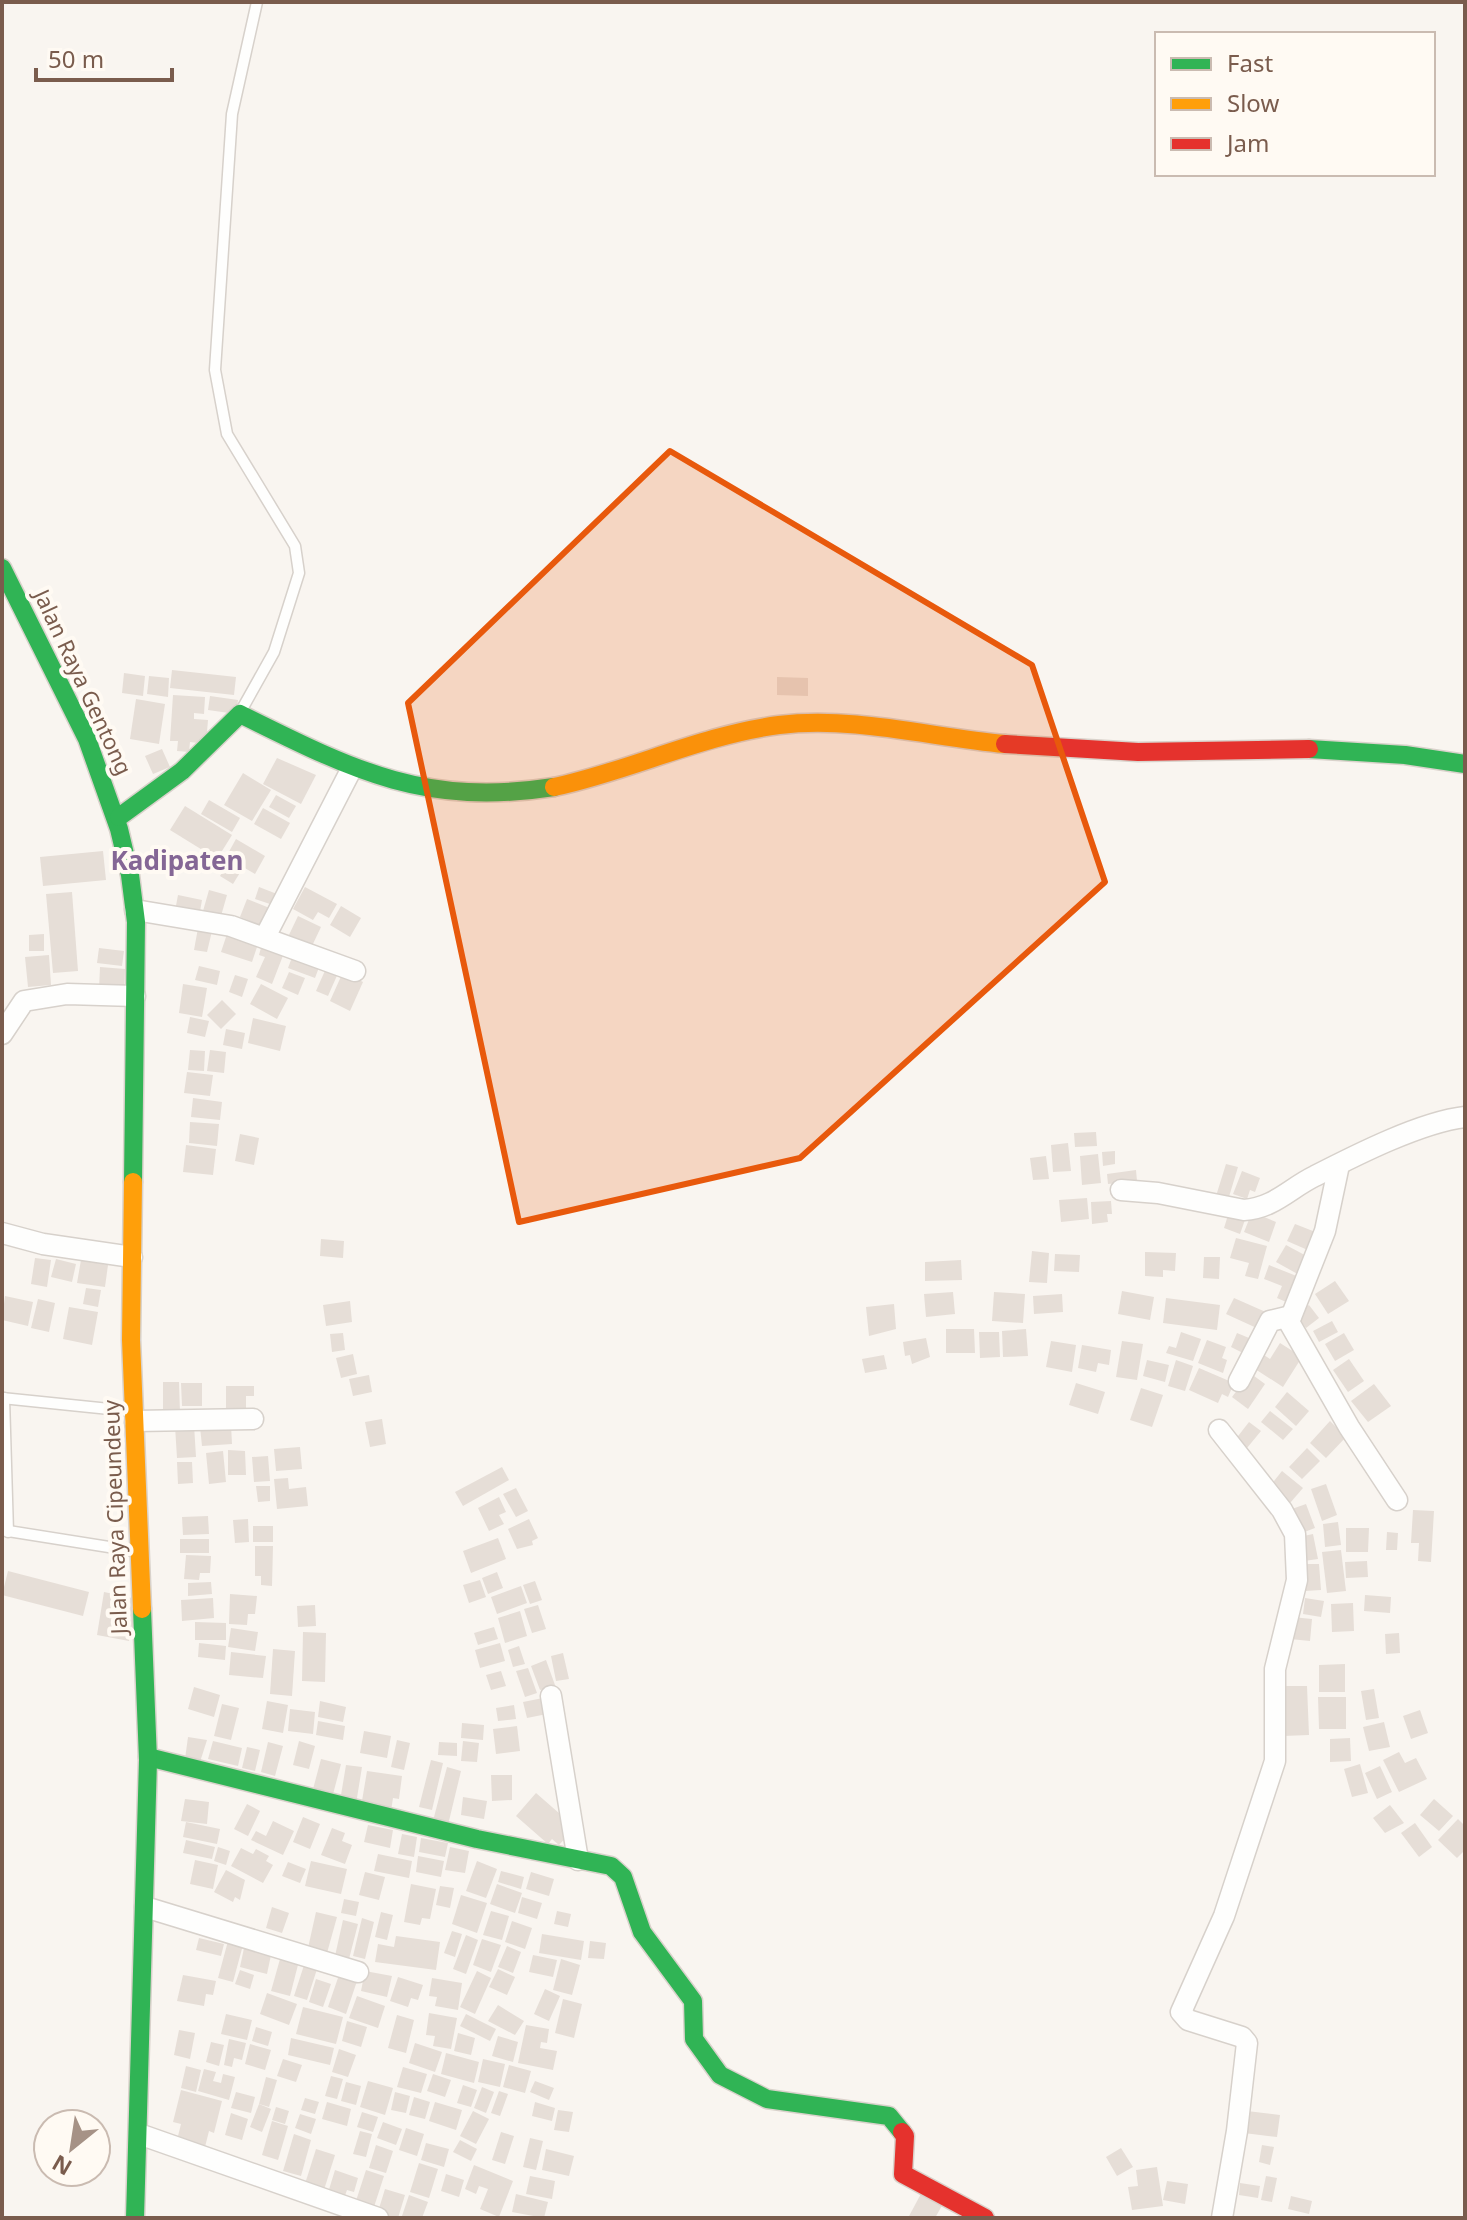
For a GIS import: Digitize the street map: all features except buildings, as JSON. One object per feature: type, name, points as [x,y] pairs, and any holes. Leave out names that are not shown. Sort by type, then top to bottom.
[{"type":"main road","name":"Jalan Raya Gentong","points":[[2,568],[34,626],[119,817]]},
{"type":"main road","points":[[119,817],[182,771],[240,714],[352,768],[427,787],[470,792],[535,789],[581,781],[708,739],[783,725],[891,730],[1012,746],[1151,753],[1250,749],[1361,751],[1426,756],[1465,764]]},
{"type":"main road","name":"Jalan Raya Cipeundeuy","points":[[119,817],[133,877],[135,910],[132,1257],[148,1757],[135,2218]]},
{"type":"main road","points":[[148,1757],[477,1839],[578,1860],[601,1861],[623,1877],[642,1932],[693,2001],[694,2039],[720,2075],[767,2099],[889,2116],[905,2136],[903,2174],[985,2218]]},
{"type":"street","points":[[265,937],[352,768]]},
{"type":"street","points":[[135,910],[205,920],[265,937],[355,971]]},
{"type":"street","points":[[2,1034],[19,1006],[30,999],[67,994],[135,996]]},
{"type":"street","points":[[1121,1190],[1244,1210],[1257,1209],[1339,1165],[1435,1123],[1465,1117]]},
{"type":"street","points":[[1339,1165],[1325,1231],[1301,1298],[1291,1316],[1292,1329],[1397,1500]]},
{"type":"street","points":[[2,1233],[43,1244],[132,1257]]},
{"type":"street","points":[[1239,1381],[1270,1321],[1291,1316]]},
{"type":"street","points":[[135,1417],[253,1419]]},
{"type":"street","points":[[1219,1430],[1282,1510],[1295,1534],[1298,1558],[1297,1580],[1275,1669],[1275,1761],[1258,1805],[1228,1905],[1181,2012],[1184,2019],[1242,2037],[1247,2043],[1237,2131],[1222,2218]]},
{"type":"street","points":[[551,1696],[578,1860]]},
{"type":"street","points":[[145,1907],[358,1972]]},
{"type":"street","points":[[139,2134],[378,2218]]},
{"type":"lane","points":[[240,714],[274,652],[299,573],[295,546],[227,434],[215,370],[232,114],[257,2]]},
{"type":"lane","points":[[135,1417],[3,1398],[5,1531],[140,1552]]},
{"type":"highlighted area","points":[[670,451],[1032,665],[1105,882],[800,1158],[519,1222],[408,703]]},
{"type":"traffic: fast","points":[[2,568],[87,739],[119,829],[130,875],[136,922],[133,1182]]},
{"type":"traffic: fast","points":[[119,817],[182,771],[240,714],[318,752],[391,779],[466,792],[554,787]]},
{"type":"traffic: fast","points":[[1309,749],[1405,755],[1465,764]]},
{"type":"traffic: fast","points":[[135,2218],[148,1760],[142,1609]]},
{"type":"traffic: fast","points":[[148,1757],[477,1839],[611,1866],[623,1877],[642,1932],[693,2001],[694,2039],[720,2075],[767,2099],[889,2116],[902,2132]]},
{"type":"traffic: slow","points":[[554,787],[722,737],[779,725],[864,725],[1005,744]]},
{"type":"traffic: slow","points":[[133,1182],[131,1340],[142,1609]]},
{"type":"traffic: jam","points":[[1005,744],[1138,752],[1309,749]]},
{"type":"traffic: jam","points":[[902,2132],[905,2136],[903,2174],[985,2218]]},
{"type":"district","name":"Kadipaten","points":[[177,861]]}]
